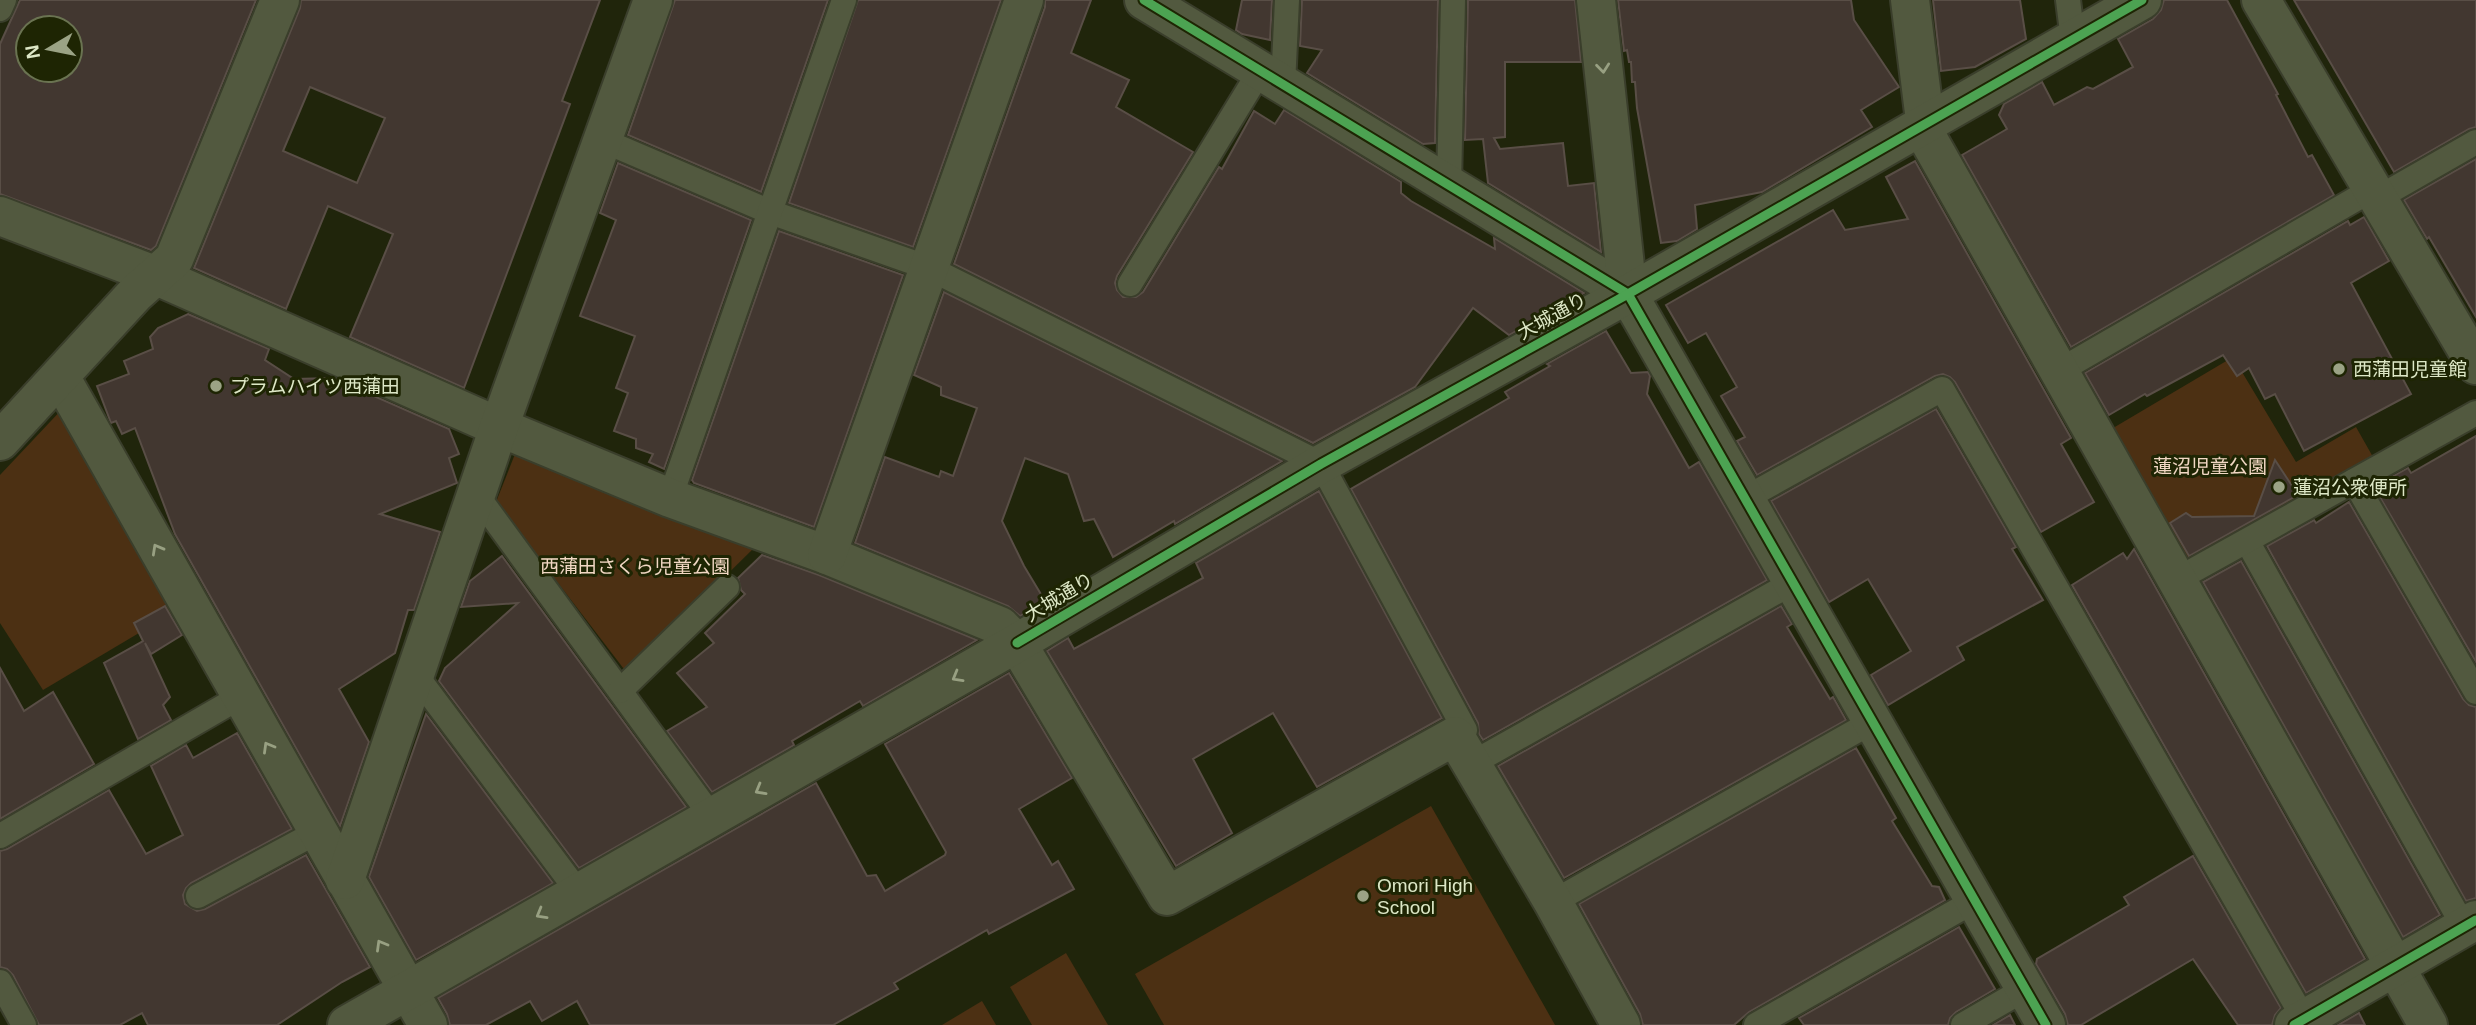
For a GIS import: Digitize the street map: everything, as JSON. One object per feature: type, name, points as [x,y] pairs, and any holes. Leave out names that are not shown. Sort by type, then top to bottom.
[{"type":"street","points":[[0,441],[61,378],[136,293],[174,260],[280,0]]},
{"type":"street","points":[[345,880],[499,427],[653,0]]},
{"type":"street","points":[[827,555],[1024,0]]},
{"type":"street","points":[[1144,0],[1628,295]]},
{"type":"street","points":[[1596,0],[1628,295],[1872,722],[1943,830],[1975,901],[2046,1025]]},
{"type":"street","points":[[1910,0],[1927,137],[2428,1025]]},
{"type":"street","name":"大城通り","points":[[346,1025],[1017,643],[1321,464],[1628,295],[2142,0]]},
{"type":"street","points":[[2261,0],[2474,357]]},
{"type":"street","points":[[0,216],[157,276],[499,427],[670,498],[827,555],[1000,626],[1017,643],[1167,896],[1463,750],[1553,902],[1621,1025]]},
{"type":"street","points":[[61,378],[428,1025]]},
{"type":"street","points":[[2299,1022],[2470,923]]},
{"type":"lane","points":[[0,9],[4,0]]},
{"type":"lane","points":[[670,498],[844,0]]},
{"type":"lane","points":[[1130,284],[1272,78],[1287,0]]},
{"type":"lane","points":[[1449,185],[1452,0]]},
{"type":"lane","points":[[2068,0],[2073,40]]},
{"type":"lane","points":[[602,140],[770,212],[929,268],[1321,464],[1465,730],[1463,750]]},
{"type":"lane","points":[[2059,371],[2375,193],[2476,142]]},
{"type":"lane","points":[[1744,499],[1942,389],[2299,1022]]},
{"type":"lane","points":[[2176,580],[2476,413]]},
{"type":"lane","points":[[2354,481],[2476,692]]},
{"type":"lane","points":[[476,494],[712,817]]},
{"type":"lane","points":[[2247,541],[2470,923]]},
{"type":"lane","points":[[1463,750],[1792,583]]},
{"type":"lane","points":[[620,691],[727,587]]},
{"type":"lane","points":[[415,674],[579,893]]},
{"type":"lane","points":[[0,836],[240,697]]},
{"type":"lane","points":[[1553,902],[1872,722]]},
{"type":"lane","points":[[198,896],[317,832]]},
{"type":"lane","points":[[1756,1025],[1975,901]]},
{"type":"lane","points":[[0,982],[24,1025]]},
{"type":"lane","points":[[1963,1025],[2025,989]]},
{"type":"green space","name":"蓮沼児童公園","points":[[2228,360],[2242,372],[2296,462],[2356,427],[2373,457],[2183,570],[2103,434]]},
{"type":"green space","points":[[66,405],[176,611],[43,690],[0,623],[0,475]]},
{"type":"green space","name":"西蒲田さくら児童公園","points":[[517,449],[757,545],[627,673],[496,502]]},
{"type":"green space","points":[[1431,806],[1555,1025],[1164,1025],[1135,974]]},
{"type":"green space","points":[[1066,953],[1108,1025],[1032,1025],[1010,987]]},
{"type":"green space","points":[[982,1001],[996,1025],[942,1025]]},
{"type":"building","points":[[20,0],[256,0],[156,246],[151,250],[0,194],[0,44]]},
{"type":"building","points":[[301,0],[600,0],[562,101],[570,104],[464,388],[350,337],[393,234],[328,206],[286,309],[194,268]],"holes":[[[310,87],[385,118],[357,183],[283,151]]]},
{"type":"building","points":[[675,0],[828,0],[761,192],[628,135]]},
{"type":"building","points":[[858,0],[1001,0],[913,247],[789,203]]},
{"type":"building","points":[[1045,0],[1091,0],[1071,53],[1129,80],[1116,107],[1193,152],[1117,276],[1117,290],[1123,297],[1136,297],[1143,292],[1219,167],[1222,169],[1254,111],[1275,124],[1284,110],[1401,182],[1401,193],[1411,201],[1495,249],[1494,238],[1584,293],[1509,335],[1473,308],[1415,387],[1313,443],[954,264],[1045,7]]},
{"type":"building","points":[[1242,0],[1272,0],[1270,40],[1242,34],[1236,30]]},
{"type":"building","points":[[1302,0],[1438,0],[1435,143],[1423,144],[1307,73],[1322,50],[1300,46]]},
{"type":"building","points":[[1468,0],[1575,0],[1581,62],[1505,62],[1505,137],[1494,138],[1500,149],[1563,143],[1568,186],[1594,183],[1601,252],[1488,183],[1483,139],[1465,140]]},
{"type":"building","points":[[1618,0],[1851,0],[1854,20],[1899,87],[1861,110],[1872,127],[1762,192],[1695,205],[1697,229],[1677,241],[1661,243],[1637,108],[1635,82],[1632,82],[1627,50],[1624,51]]},
{"type":"building","points":[[1933,0],[2020,0],[2026,39],[1975,67],[1941,71]]},
{"type":"building","points":[[2164,0],[2227,0],[2278,94],[2276,95],[2308,157],[2312,155],[2334,195],[2071,347],[1962,155],[2007,129],[1999,115],[2004,104],[2042,82],[2054,105],[2087,87],[2093,89],[2133,67],[2118,39],[2153,19],[2161,10]]},
{"type":"building","points":[[2294,0],[2476,0],[2476,127],[2394,172]]},
{"type":"building","points":[[2476,159],[2476,317],[2404,200]]},
{"type":"building","points":[[1915,161],[2071,438],[2061,444],[2094,502],[2041,532],[1955,382],[1943,374],[1757,475],[1737,441],[1745,437],[1721,396],[1737,387],[1706,333],[1688,343],[1666,305],[1833,210],[1845,230],[1908,219],[1886,177]]},
{"type":"building","points":[[618,163],[751,220],[664,469],[649,462],[653,454],[636,448],[636,439],[614,431],[628,393],[616,388],[635,336],[580,316],[616,220],[600,213]]},
{"type":"building","points":[[2364,217],[2389,261],[2351,283],[2411,394],[2304,451],[2275,394],[2265,399],[2249,368],[2237,376],[2223,355],[2109,415],[2085,373],[2348,221],[2350,225]]},
{"type":"building","points":[[779,231],[903,275],[814,527],[692,480]]},
{"type":"building","points":[[944,292],[1282,461],[1113,557],[1094,519],[1084,521],[1068,474],[1025,458],[1002,521],[1045,601],[1020,616],[1008,606],[855,543],[885,457],[939,477],[941,471],[953,476],[977,408],[941,395],[941,387],[914,375]]},
{"type":"building","points":[[188,314],[269,349],[265,360],[294,379],[333,378],[449,429],[459,454],[449,458],[457,483],[380,514],[440,532],[414,610],[408,610],[395,653],[339,689],[369,742],[340,826],[175,534],[135,428],[122,434],[116,421],[111,423],[97,386],[129,374],[124,361],[153,349],[150,337],[158,328]]},
{"type":"building","points":[[1606,331],[1631,373],[1648,372],[1650,376],[1647,394],[1689,468],[1699,462],[1767,580],[1483,740],[1479,734],[1478,723],[1351,489],[1509,398],[1505,392],[1550,366],[1547,364]]},
{"type":"building","points":[[1936,409],[2016,547],[2012,549],[2043,600],[1957,647],[1964,660],[1888,705],[1871,675],[1911,651],[1868,579],[1829,602],[1771,501]]},
{"type":"building","points":[[2476,436],[2476,662],[2374,487],[2408,468],[2411,473]]},
{"type":"building","points":[[2275,460],[2298,495],[2189,556],[2170,523],[2186,513],[2192,517],[2254,516]]},
{"type":"building","points":[[1319,491],[1442,718],[1317,787],[1273,713],[1193,759],[1232,833],[1176,866],[1047,651],[1068,638],[1074,649],[1203,578],[1196,563]]},
{"type":"building","points":[[2349,502],[2463,699],[2476,707],[2476,898],[2466,901],[2267,546],[2314,520],[2316,523]]},
{"type":"building","points":[[2134,549],[2365,959],[2306,993],[2072,585],[2123,553],[2127,559]]},
{"type":"building","points":[[762,555],[819,575],[977,640],[863,706],[860,701],[792,741],[794,745],[712,792],[667,731],[707,707],[677,673],[714,643],[705,633],[745,594],[738,578]]},
{"type":"building","points":[[502,556],[686,807],[579,868],[439,681],[445,668],[518,603],[461,607],[470,581]]},
{"type":"building","points":[[2241,561],[2440,915],[2403,937],[2203,582]]},
{"type":"building","points":[[165,606],[182,635],[151,654],[145,643],[170,697],[163,705],[171,720],[138,739],[104,663],[143,641],[134,623]]},
{"type":"building","points":[[1781,606],[1792,624],[1787,627],[1830,699],[1833,697],[1846,720],[1564,878],[1498,766]]},
{"type":"building","points":[[0,668],[24,711],[53,692],[94,764],[0,819]]},
{"type":"building","points":[[1009,673],[1072,778],[1019,809],[1052,865],[1058,861],[1074,889],[989,934],[987,930],[894,983],[898,989],[833,1025],[590,1025],[577,1001],[542,1021],[530,1001],[486,1025],[450,1025],[438,998],[816,783],[867,876],[876,875],[885,891],[945,855],[946,852],[885,744]]},
{"type":"building","points":[[426,714],[553,883],[416,960],[369,877]]},
{"type":"building","points":[[237,733],[292,829],[191,883],[183,895],[185,904],[197,911],[205,909],[306,855],[370,967],[277,1025],[148,1025],[142,1013],[120,1025],[39,1025],[13,975],[0,967],[0,851],[109,790],[146,854],[183,835],[151,766],[186,745],[193,758]]},
{"type":"building","points":[[1856,748],[1896,818],[1892,821],[1932,886],[1939,887],[1945,900],[1749,1012],[1734,1025],[1643,1025],[1640,1014],[1579,904]]},
{"type":"building","points":[[2193,856],[2281,1008],[2272,1025],[2238,1025],[2193,959],[2081,1025],[2068,1025],[2065,1014],[2036,964],[2037,959],[2129,905],[2124,897]]},
{"type":"building","points":[[1959,927],[1995,989],[1956,1012],[1948,1025],[1804,1025],[1799,1018]]},
{"type":"building","points":[[2359,1013],[2365,1025],[2338,1025]]},
{"type":"building","points":[[2010,1015],[2015,1025],[1993,1025]]},
{"type":"cycle path","points":[[1144,0],[1628,294],[2046,1025]]},
{"type":"cycle path","points":[[1017,643],[1321,464],[1628,294],[2142,0]]},
{"type":"cycle path","points":[[2294,1025],[2476,920]]},
{"type":"place","name":"西蒲田児童館","points":[[2339,369]]},
{"type":"place","name":"プラムハイツ西蒲田","points":[[216,386]]},
{"type":"place","name":"蓮沼公衆便所","points":[[2279,487]]},
{"type":"place","name":"Omori High School","points":[[1363,896]]}]
